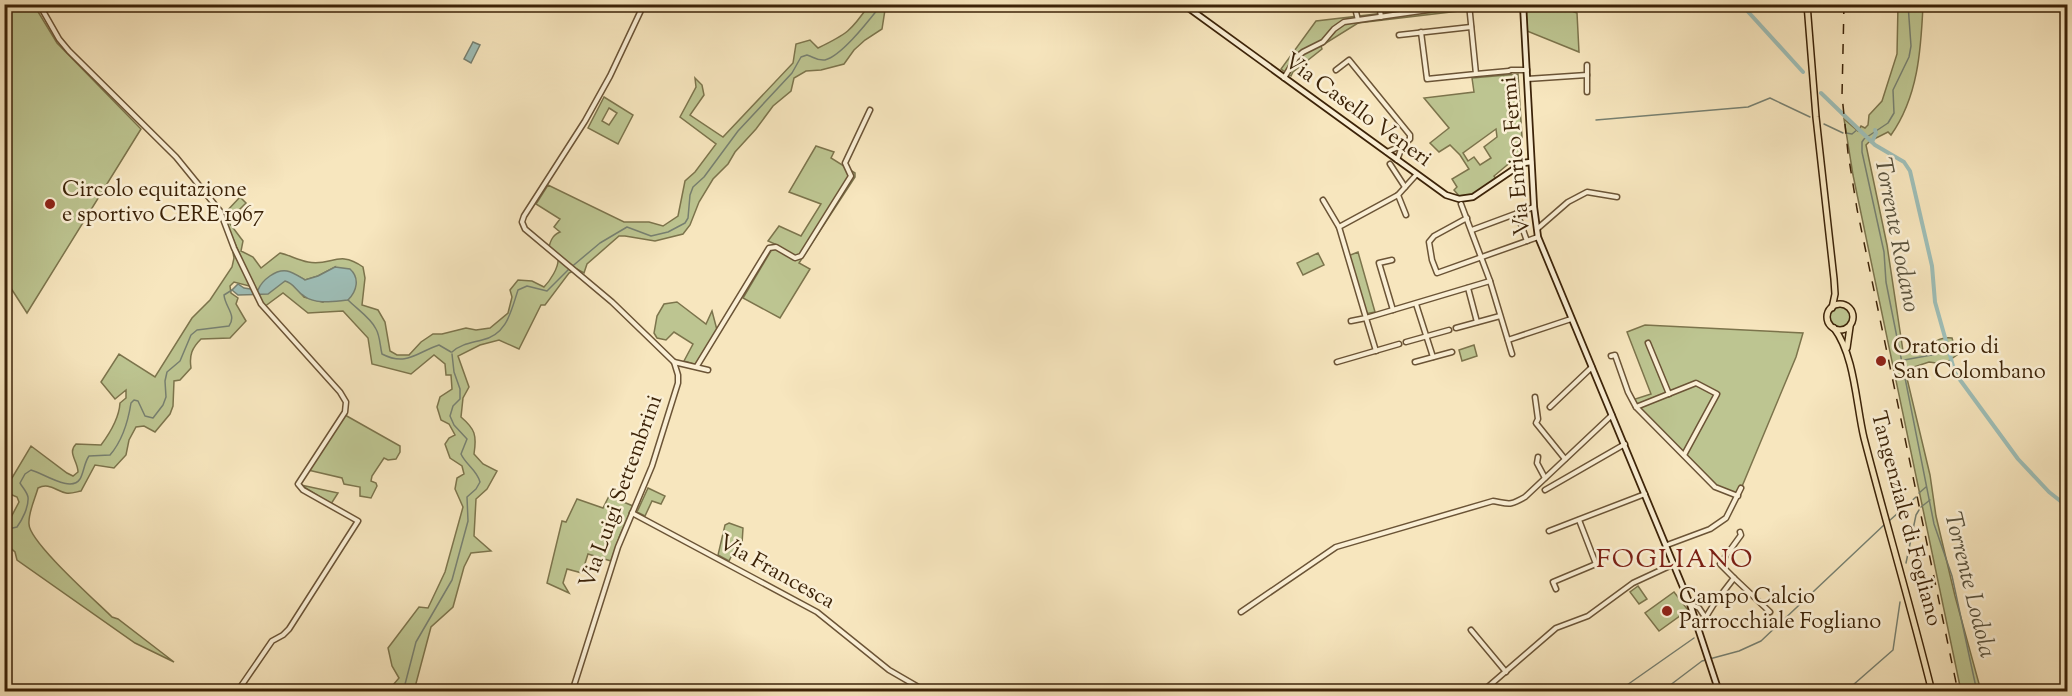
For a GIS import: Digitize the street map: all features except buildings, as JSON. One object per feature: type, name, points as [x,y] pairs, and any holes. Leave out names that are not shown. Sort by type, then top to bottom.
[{"type":"main road","name":"Tangenziale di Fogliano","points":[[1807,4],[1816,117],[1834,279],[1834,298],[1832,308],[1828,312],[1828,320],[1842,341],[1847,355],[1864,437],[1932,692]]},
{"type":"main road","name":"Tangenziale di Fogliano","points":[[1834,279],[1840,298],[1853,314],[1847,341],[1847,355]]},
{"type":"main road","points":[[1832,308],[1839,304],[1847,306]]},
{"type":"main road","points":[[1834,328],[1841,330],[1850,326]]},
{"type":"street","points":[[39,4],[69,51],[176,157],[220,211],[256,296],[271,316],[340,392],[346,402],[345,412],[298,484],[303,490],[358,521],[289,629],[272,641],[237,692]]},
{"type":"street","points":[[644,4],[610,76],[585,121],[522,222],[525,229],[612,302],[674,362],[708,370]]},
{"type":"street","name":"Via Casello Veneri","points":[[1183,4],[1446,195],[1456,199],[1473,197],[1518,168],[1531,165]]},
{"type":"street","points":[[1354,4],[1358,20]]},
{"type":"street","points":[[1379,4],[1381,17]]},
{"type":"street","points":[[1416,4],[1416,13]]},
{"type":"street","name":"Via Enrico Fermi","points":[[1523,4],[1531,165],[1538,237],[1675,564],[1699,628],[1719,692]]},
{"type":"street","points":[[1284,78],[1293,61],[1303,52],[1323,42],[1334,29],[1344,22],[1469,5],[1476,74]]},
{"type":"street","points":[[1398,35],[1471,27]]},
{"type":"street","points":[[1421,32],[1427,79],[1527,70]]},
{"type":"street","points":[[1336,70],[1349,60],[1410,135],[1410,139],[1402,145],[1387,152]]},
{"type":"street","points":[[1587,65],[1587,92]]},
{"type":"street","points":[[1527,79],[1587,75]]},
{"type":"street","points":[[697,366],[768,248],[776,247],[796,258],[801,256],[850,176],[846,163],[870,110]]},
{"type":"street","points":[[1397,160],[1402,145]]},
{"type":"street","points":[[1390,164],[1405,188]]},
{"type":"street","points":[[1339,227],[1398,195],[1416,175]]},
{"type":"street","points":[[1537,229],[1568,202],[1587,192],[1617,197]]},
{"type":"street","points":[[1398,195],[1406,215]]},
{"type":"street","points":[[1323,200],[1339,227],[1376,351]]},
{"type":"street","points":[[1461,204],[1490,281],[1512,354]]},
{"type":"street","points":[[1472,231],[1534,207]]},
{"type":"street","points":[[1517,213],[1527,241]]},
{"type":"street","points":[[1467,218],[1434,236],[1429,242],[1429,250],[1437,273],[1538,237]]},
{"type":"street","points":[[1392,260],[1379,262],[1393,310]]},
{"type":"street","points":[[1351,321],[1490,281]]},
{"type":"street","points":[[1468,288],[1477,322]]},
{"type":"street","points":[[1416,304],[1432,357]]},
{"type":"street","points":[[1456,328],[1500,316]]},
{"type":"street","points":[[1508,340],[1571,319]]},
{"type":"street","points":[[1406,342],[1449,330]]},
{"type":"street","points":[[1648,343],[1669,394]]},
{"type":"street","points":[[1337,362],[1399,344]]},
{"type":"street","points":[[1415,362],[1452,352]]},
{"type":"street","points":[[1611,356],[1615,355],[1628,392],[1636,407],[1715,487],[1738,496]]},
{"type":"street","name":"Via Luigi Settembrini","points":[[572,692],[618,547],[652,466],[678,383],[674,362]]},
{"type":"street","points":[[1550,407],[1592,367]]},
{"type":"street","points":[[1636,407],[1696,383],[1717,394],[1684,455]]},
{"type":"street","points":[[1535,397],[1538,419],[1536,423],[1564,459]]},
{"type":"street","points":[[1241,612],[1336,547],[1493,501],[1506,505],[1513,504],[1525,497],[1613,414]]},
{"type":"street","points":[[1545,490],[1625,444]]},
{"type":"street","points":[[1538,457],[1537,463],[1545,478]]},
{"type":"street","points":[[1667,545],[1706,531],[1726,518],[1741,488]]},
{"type":"street","points":[[1549,531],[1645,494]]},
{"type":"street","name":"Via Francesca","points":[[632,513],[817,612],[889,670],[927,692]]},
{"type":"street","points":[[1556,589],[1553,582],[1596,564],[1579,520]]},
{"type":"street","points":[[1740,532],[1742,535],[1720,564],[1770,612]]},
{"type":"street","points":[[1482,692],[1556,628],[1588,616],[1633,583],[1675,564]]},
{"type":"street","points":[[1699,628],[1734,578]]},
{"type":"street","points":[[1690,604],[1699,608],[1705,617]]},
{"type":"street","points":[[1471,630],[1506,672]]},
{"type":"green space","name":"Circolo equitazione e sportivo CERE 1967","points":[[4,5],[34,5],[57,43],[141,129],[27,313],[5,279]]},
{"type":"green space","points":[[869,5],[892,5],[885,10],[882,29],[854,50],[844,64],[806,71],[794,78],[791,91],[773,106],[735,152],[728,164],[713,179],[699,202],[690,225],[683,234],[655,241],[619,236],[587,264],[584,273],[577,269],[569,273],[545,305],[541,305],[519,349],[499,340],[480,345],[458,356],[469,387],[463,398],[461,417],[474,433],[474,454],[483,464],[497,471],[487,489],[476,499],[474,536],[491,551],[471,553],[464,567],[453,607],[431,627],[414,691],[388,691],[399,678],[392,666],[388,648],[419,607],[428,608],[445,572],[463,507],[455,489],[457,478],[464,474],[462,466],[450,458],[445,444],[455,435],[449,424],[441,420],[437,407],[440,397],[452,389],[451,375],[446,375],[445,364],[434,355],[411,374],[372,364],[368,338],[343,311],[308,313],[283,293],[264,307],[255,293],[285,281],[291,282],[304,297],[323,302],[335,267],[305,280],[290,273],[279,273],[258,290],[255,289],[226,223],[253,287],[234,282],[230,286],[231,293],[238,298],[236,304],[246,321],[230,338],[201,339],[198,342],[191,355],[191,368],[180,380],[174,381],[173,406],[170,414],[155,432],[144,426],[136,427],[129,440],[126,455],[114,468],[95,465],[81,491],[68,493],[49,486],[38,488],[29,520],[32,533],[40,544],[79,586],[112,617],[118,619],[174,662],[135,643],[17,560],[15,552],[7,545],[5,548],[5,521],[8,523],[19,502],[17,497],[5,489],[6,483],[12,478],[31,446],[67,473],[73,476],[78,472],[73,454],[74,447],[76,444],[101,445],[116,420],[120,403],[126,398],[126,390],[115,399],[101,382],[119,354],[155,377],[192,318],[210,300],[232,267],[234,258],[232,247],[215,204],[243,241],[241,251],[253,257],[261,268],[280,253],[316,263],[347,259],[363,267],[365,278],[362,305],[378,310],[385,322],[390,351],[397,355],[409,355],[421,342],[433,334],[466,328],[476,330],[490,328],[508,313],[512,297],[510,290],[518,280],[532,281],[544,287],[557,266],[558,259],[548,251],[553,237],[560,232],[554,227],[560,219],[536,204],[548,185],[624,222],[649,222],[663,226],[678,216],[685,181],[695,172],[716,144],[680,117],[696,87],[695,78],[702,85],[704,95],[690,115],[723,137],[793,63],[796,44],[810,40],[818,48],[836,39],[858,21]]},
{"type":"green space","points":[[1466,5],[1467,10],[1358,23],[1321,46],[1322,49],[1291,76],[1281,69],[1316,21]]},
{"type":"green space","points":[[1526,5],[1557,5],[1577,13],[1579,52],[1527,31]]},
{"type":"green space","points":[[1898,5],[1923,5],[1916,73],[1907,105],[1891,135],[1888,132],[1866,145],[1887,245],[1903,351],[1918,352],[1939,340],[1952,338],[1957,355],[1944,364],[1929,362],[1905,370],[1930,475],[1936,516],[1981,691],[1961,691],[1853,175],[1844,119],[1858,131],[1861,126],[1865,128],[1868,125],[1869,115],[1882,101],[1897,54]]},
{"type":"green space","points":[[1518,74],[1522,137],[1519,155],[1494,176],[1497,180],[1472,195],[1460,197],[1454,190],[1457,187],[1452,179],[1469,169],[1450,145],[1439,152],[1430,143],[1449,128],[1424,98],[1474,92],[1472,78]],"holes":[[[1496,129],[1497,137],[1484,147],[1491,158],[1480,165],[1474,157],[1468,161],[1463,153]]]},
{"type":"green space","points":[[604,97],[633,115],[618,144],[588,128]],"holes":[[[609,108],[617,113],[609,125],[602,121]]]},
{"type":"green space","points":[[816,146],[834,152],[831,158],[855,173],[855,177],[799,263],[810,269],[780,318],[743,298],[775,244],[768,241],[779,226],[801,236],[821,204],[789,192]]},
{"type":"green space","points":[[240,197],[246,203],[231,218],[225,213]]},
{"type":"green space","points":[[1358,252],[1375,312],[1365,314],[1348,256]]},
{"type":"green space","points":[[1318,253],[1324,265],[1303,275],[1297,263]]},
{"type":"green space","points":[[677,302],[706,324],[712,311],[717,330],[697,365],[684,361],[693,344],[674,332],[666,340],[657,338],[654,333],[657,316],[664,304]]},
{"type":"green space","points":[[1840,306],[1850,313],[1851,317],[1844,327],[1840,328],[1830,321],[1829,317],[1836,307]]},
{"type":"green space","points":[[1645,325],[1803,333],[1796,357],[1738,496],[1715,487],[1632,400],[1651,394],[1627,332]]},
{"type":"green space","points":[[1474,345],[1477,356],[1462,361],[1459,350]]},
{"type":"green space","points":[[345,415],[400,446],[396,459],[384,458],[372,476],[371,481],[377,486],[371,498],[360,496],[360,487],[344,484],[342,478],[308,470]]},
{"type":"green space","points":[[301,485],[338,493],[331,504]]},
{"type":"green space","points":[[648,488],[665,496],[661,504],[652,501],[645,516],[637,512]]},
{"type":"green space","points":[[609,496],[633,506],[611,561],[588,554],[582,573],[567,569],[563,583],[569,593],[547,583],[562,521],[566,522],[577,499],[603,508]]},
{"type":"green space","points":[[729,523],[743,528],[742,544],[734,551],[729,561],[718,555],[725,525]]},
{"type":"green space","points":[[1638,586],[1647,599],[1639,604],[1630,592]]},
{"type":"green space","name":"Campo Calcio Parrocchiale Fogliano","points":[[1674,592],[1688,610],[1659,631],[1645,613]]},
{"type":"water","points":[[473,42],[480,45],[471,63],[464,59]]},
{"type":"water","points":[[335,267],[350,269],[355,276],[354,293],[348,300],[314,301],[285,281],[268,294],[238,295],[232,290],[238,284],[244,288],[258,290],[266,279],[278,272],[289,272],[305,280]]},
{"type":"waterway","points":[[452,352],[463,345],[490,337],[503,328],[518,290],[527,286],[547,291],[600,243],[627,227],[651,236],[668,232],[685,223],[688,218],[693,187],[704,177],[738,131],[792,73],[801,57],[807,55],[822,60],[832,57],[855,36],[882,4]]},
{"type":"waterway","points":[[1741,4],[1803,72]]},
{"type":"waterway","name":"Torrente Rodano","points":[[1908,4],[1911,46],[1909,57],[1893,90],[1894,113],[1888,123],[1864,139],[1862,152],[1884,252],[1886,282],[1934,524],[1952,576],[1977,692]]},
{"type":"waterway","points":[[1821,93],[1875,145],[1904,162],[1910,171],[1932,266],[1935,302],[1955,373],[2018,459],[2049,492],[2068,507]]},
{"type":"waterway","points":[[1596,120],[1748,107],[1770,98],[1810,117]]},
{"type":"waterway","points":[[1824,124],[1843,133]]},
{"type":"waterway","points":[[1846,133],[1852,134],[1858,129]]},
{"type":"waterway","points":[[1872,142],[1875,130]]},
{"type":"waterway","points":[[4,530],[17,527],[25,513],[28,497],[20,483],[25,474],[31,470],[57,481],[76,483],[80,479],[89,456],[110,455],[115,449],[134,400],[138,401],[145,416],[153,418],[166,397],[167,372],[180,361],[191,335],[197,330],[229,326],[232,318],[224,295],[232,290]]},
{"type":"waterway","points":[[348,300],[374,325],[382,354],[391,358],[405,359],[439,345],[451,352]]},
{"type":"waterway","points":[[403,692],[416,642],[452,580],[468,521],[467,497],[480,482],[461,454],[467,439],[454,425],[450,416],[453,406],[460,399],[452,354]]},
{"type":"waterway","points":[[1904,360],[1937,354]]},
{"type":"waterway","points":[[1919,493],[1926,487]]},
{"type":"waterway","points":[[1889,521],[1916,497]]},
{"type":"waterway","points":[[1921,507],[1930,500]]},
{"type":"waterway","points":[[1906,563],[1919,510]]},
{"type":"waterway","points":[[1661,692],[1702,661],[1739,651],[1761,641],[1885,524]]},
{"type":"waterway","points":[[1845,692],[1893,650],[1900,602]]},
{"type":"waterway","points":[[1617,692],[1694,638]]},
{"type":"railway","points":[[1844,4],[1842,96],[1857,209],[1958,692]]},
{"type":"place","name":"Circolo equitazione e sportivo CERE 1967","points":[[50,204]]},
{"type":"place","name":"Oratorio di San Colombano","points":[[1881,361]]},
{"type":"place","name":"Campo Calcio Parrocchiale Fogliano","points":[[1667,611]]},
{"type":"district","name":"FOGLIANO","points":[[1675,560]]},
{"type":"water label","name":"Torrente Lodola","points":[[1969,585]]}]
